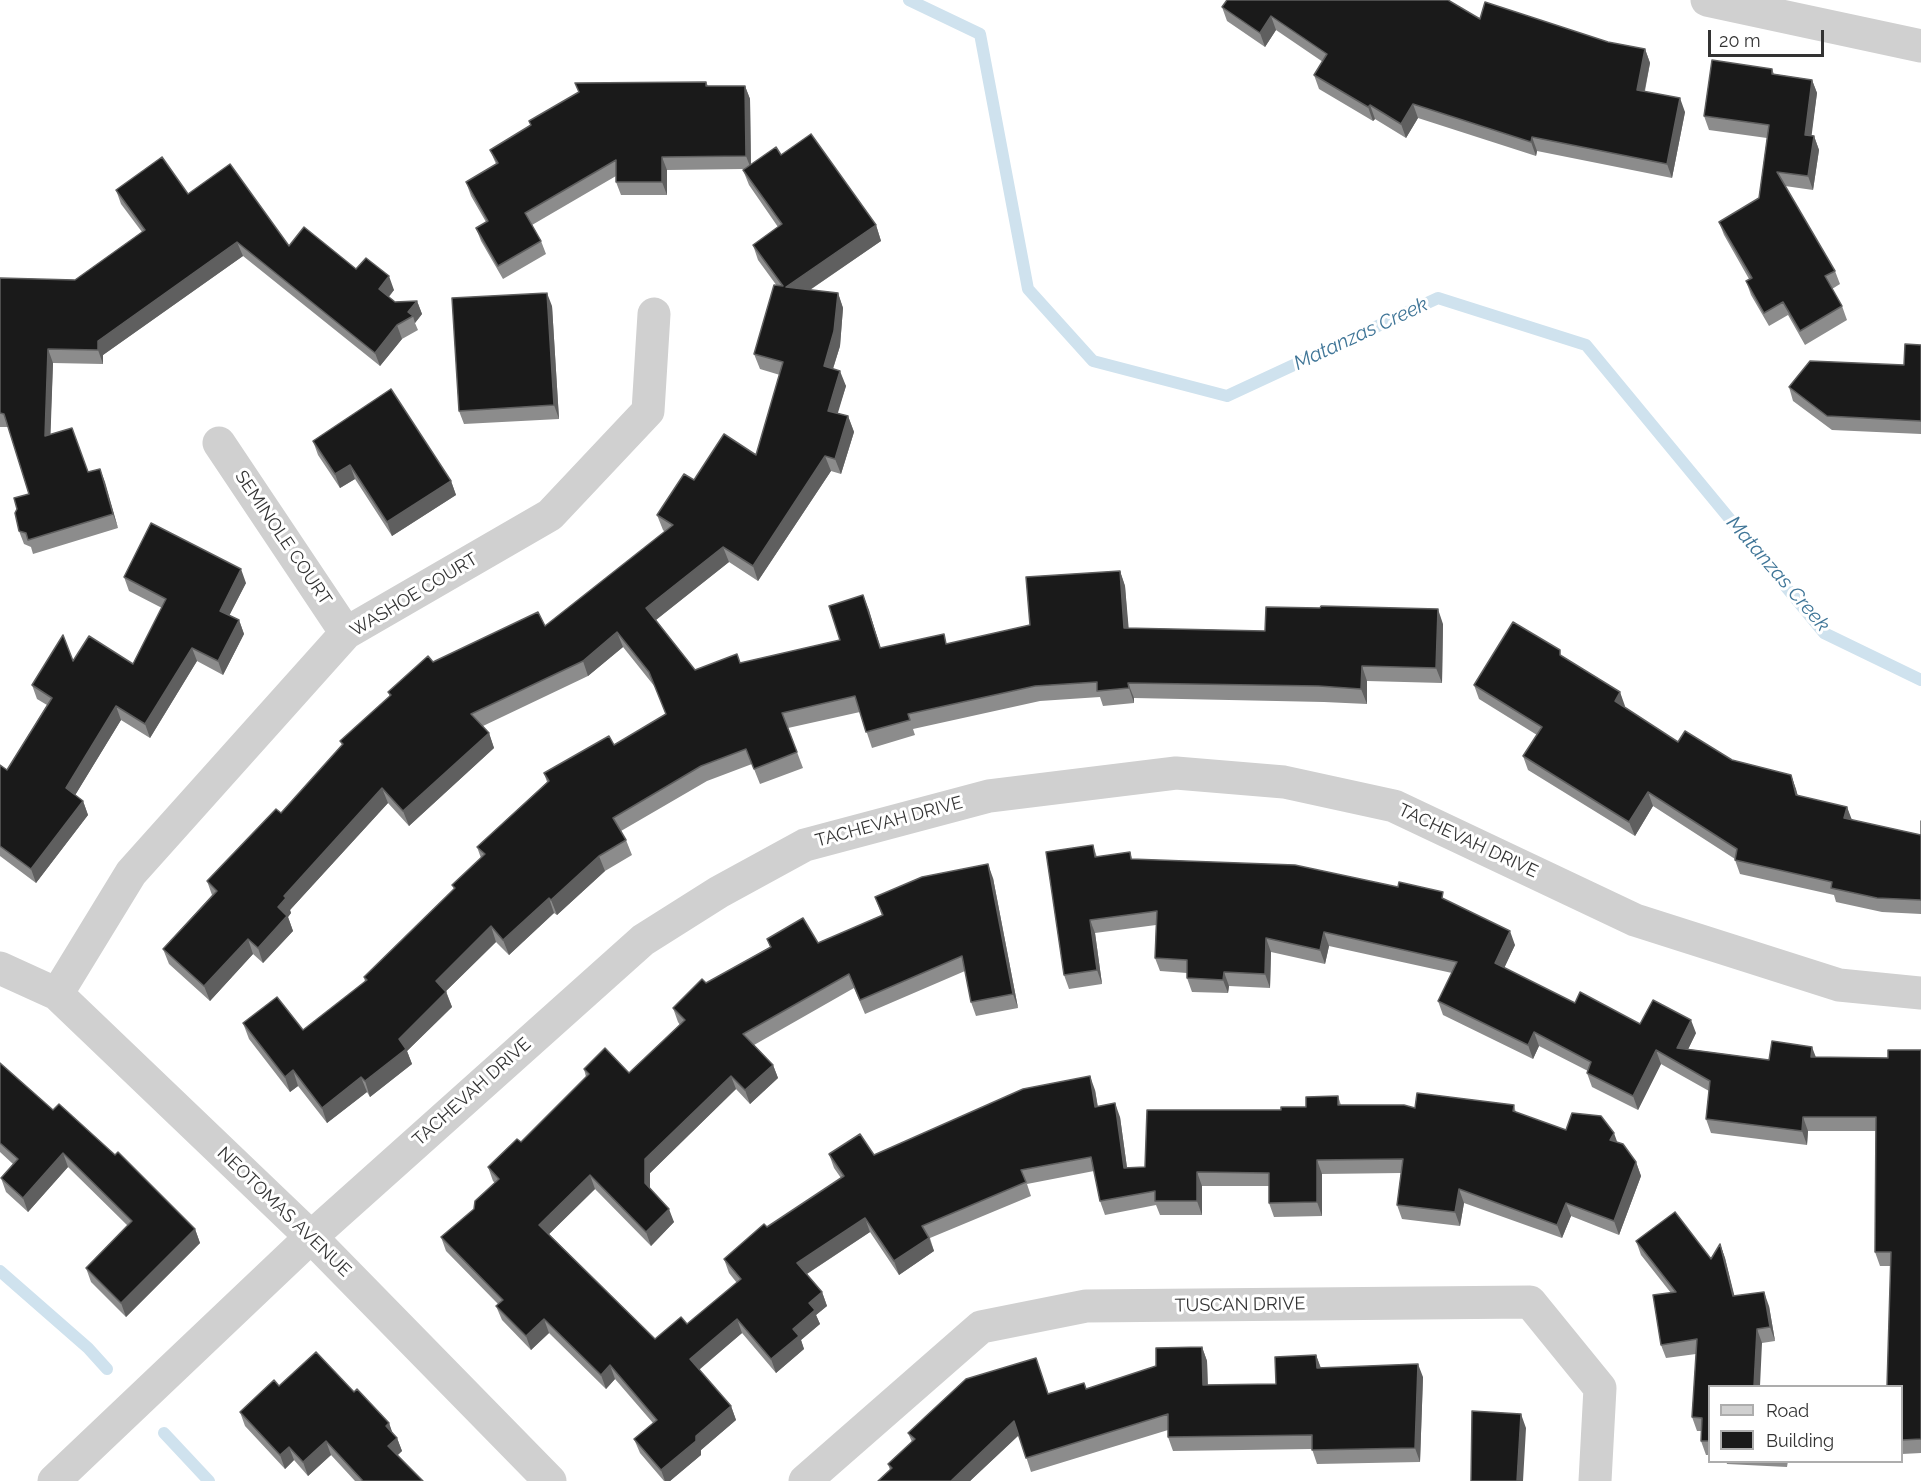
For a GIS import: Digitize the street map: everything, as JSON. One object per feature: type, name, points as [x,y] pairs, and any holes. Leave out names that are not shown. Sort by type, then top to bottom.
[{"type":"street","points":[[1707,0],[1921,46]]},
{"type":"street","name":"WASHOE COURT","points":[[57,994],[131,873],[346,633],[550,515],[648,411],[654,314]]},
{"type":"street","name":"SEMINOLE COURT","points":[[219,443],[346,633]]},
{"type":"street","name":"TACHEVAH DRIVE","points":[[54,1481],[311,1237],[643,940],[719,892],[805,845],[989,796],[1176,773],[1284,782],[1394,806],[1635,920],[1839,985],[1921,993]]},
{"type":"street","name":"NEOTOMAS AVENUE","points":[[0,968],[57,994],[311,1237],[550,1481]]},
{"type":"street","name":"TUSCAN DRIVE","points":[[805,1481],[981,1328],[1086,1306],[1530,1302],[1599,1388],[1595,1481]]},
{"type":"building","points":[[1227,0],[1448,0],[1480,19],[1485,2],[1608,42],[1645,49],[1637,90],[1680,98],[1667,164],[1532,137],[1531,142],[1413,104],[1401,124],[1314,75],[1327,54],[1271,16],[1260,33],[1222,7]]},
{"type":"building","points":[[1712,60],[1772,69],[1772,74],[1812,80],[1805,135],[1814,136],[1808,176],[1777,172],[1835,271],[1825,276],[1842,306],[1800,331],[1783,302],[1764,313],[1746,281],[1752,278],[1719,222],[1759,198],[1769,125],[1704,116]]},
{"type":"building","points":[[706,82],[706,86],[745,86],[746,156],[662,157],[662,182],[616,182],[616,160],[525,213],[541,241],[498,266],[476,228],[488,221],[466,182],[498,163],[490,150],[531,125],[529,121],[579,92],[575,83]]},
{"type":"building","points":[[811,134],[876,225],[786,287],[838,293],[834,331],[824,366],[840,371],[828,411],[848,416],[835,459],[825,456],[753,566],[723,547],[646,608],[695,670],[737,654],[740,663],[840,640],[829,606],[863,595],[880,648],[944,634],[946,644],[1030,625],[1026,577],[1120,571],[1124,628],[1265,631],[1266,607],[1438,609],[1436,668],[1362,666],[1361,689],[1319,686],[1128,683],[1129,688],[1097,691],[1097,682],[1035,686],[908,714],[910,720],[866,732],[855,696],[782,713],[797,752],[754,769],[746,749],[701,766],[613,818],[626,840],[599,856],[503,940],[491,926],[436,981],[446,992],[399,1039],[406,1049],[365,1081],[361,1077],[322,1108],[293,1070],[285,1077],[243,1023],[277,997],[303,1030],[367,980],[364,977],[455,888],[452,885],[485,854],[477,847],[549,781],[544,773],[609,736],[614,745],[666,714],[649,672],[617,632],[583,661],[471,714],[489,733],[403,811],[382,788],[284,896],[286,898],[278,907],[287,916],[258,948],[248,939],[204,986],[163,949],[217,891],[207,881],[276,809],[281,813],[343,744],[340,741],[391,695],[388,692],[428,656],[433,662],[538,612],[545,626],[673,525],[657,515],[684,474],[694,480],[724,434],[756,455],[783,362],[754,354],[774,285],[783,286],[753,245],[782,224],[743,170],[776,147],[781,155]]},
{"type":"building","points":[[162,157],[188,194],[230,164],[289,246],[304,227],[356,269],[366,258],[389,276],[379,289],[395,302],[417,301],[408,312],[413,316],[397,325],[375,353],[237,242],[98,341],[98,350],[48,349],[45,436],[72,428],[88,472],[100,469],[113,514],[28,540],[26,533],[19,531],[14,498],[29,494],[4,414],[0,413],[0,278],[75,280],[145,230],[116,190]]},
{"type":"building","points":[[547,293],[554,405],[459,411],[452,298]]},
{"type":"building","points":[[1905,344],[1921,345],[1921,421],[1827,416],[1789,387],[1810,361],[1904,365]]},
{"type":"building","points":[[391,389],[451,481],[387,522],[350,465],[335,474],[313,441]]},
{"type":"building","points":[[151,523],[241,569],[220,611],[239,620],[218,661],[192,648],[145,724],[116,706],[66,788],[83,801],[31,869],[0,846],[0,765],[7,770],[52,698],[32,685],[63,635],[73,661],[89,636],[133,664],[166,599],[124,577]]},
{"type":"building","points":[[1513,622],[1560,650],[1560,655],[1620,692],[1615,701],[1678,742],[1685,731],[1732,760],[1791,775],[1796,795],[1847,807],[1844,818],[1921,835],[1921,900],[1877,898],[1831,888],[1832,882],[1735,860],[1737,849],[1648,792],[1629,822],[1523,756],[1542,727],[1474,685]]},
{"type":"building","points":[[1093,845],[1095,857],[1130,852],[1131,859],[1295,865],[1398,887],[1399,882],[1443,892],[1442,898],[1510,931],[1495,963],[1575,1003],[1580,992],[1640,1024],[1653,1000],[1691,1020],[1677,1048],[1769,1060],[1772,1041],[1812,1047],[1811,1057],[1888,1058],[1888,1050],[1921,1050],[1921,1439],[1903,1440],[1903,1385],[1887,1385],[1891,1252],[1875,1252],[1876,1117],[1803,1117],[1802,1131],[1706,1119],[1710,1081],[1656,1050],[1633,1096],[1587,1073],[1591,1062],[1534,1032],[1528,1045],[1438,1001],[1457,962],[1324,932],[1320,950],[1266,938],[1265,974],[1224,972],[1223,980],[1187,978],[1187,960],[1155,958],[1157,911],[1090,920],[1097,970],[1064,975],[1046,852]]},
{"type":"building","points":[[988,864],[1013,994],[971,1002],[962,956],[860,1000],[849,974],[743,1034],[773,1065],[745,1090],[731,1076],[645,1159],[645,1183],[669,1209],[646,1232],[590,1175],[539,1225],[655,1339],[681,1317],[687,1324],[741,1279],[724,1259],[764,1224],[767,1227],[844,1176],[829,1154],[860,1134],[874,1155],[1023,1089],[1090,1076],[1095,1107],[1115,1103],[1124,1168],[1145,1167],[1147,1110],[1281,1110],[1281,1107],[1306,1107],[1306,1097],[1338,1096],[1338,1105],[1404,1105],[1415,1108],[1417,1093],[1514,1105],[1513,1111],[1566,1130],[1572,1113],[1601,1116],[1614,1133],[1610,1140],[1623,1144],[1636,1162],[1614,1221],[1566,1203],[1557,1225],[1459,1189],[1455,1212],[1397,1205],[1403,1159],[1317,1160],[1317,1202],[1269,1203],[1269,1173],[1197,1172],[1197,1201],[1155,1201],[1155,1191],[1100,1201],[1091,1157],[1021,1170],[1026,1182],[922,1226],[929,1238],[894,1261],[865,1218],[797,1263],[822,1292],[809,1303],[815,1310],[793,1329],[799,1336],[771,1359],[737,1319],[690,1359],[731,1406],[696,1436],[696,1441],[661,1470],[634,1439],[657,1420],[610,1365],[601,1375],[544,1319],[526,1336],[496,1306],[503,1300],[441,1237],[474,1209],[475,1201],[499,1179],[488,1167],[517,1139],[521,1142],[589,1074],[584,1069],[605,1048],[629,1073],[685,1020],[673,1008],[702,979],[706,983],[771,947],[767,939],[803,918],[818,943],[883,915],[875,897],[922,877]]},
{"type":"building","points":[[0,1063],[53,1110],[59,1104],[115,1155],[118,1152],[195,1229],[121,1303],[86,1268],[132,1221],[63,1153],[23,1198],[1,1178],[18,1159],[0,1143]]},
{"type":"building","points":[[1675,1212],[1711,1259],[1720,1244],[1733,1296],[1764,1292],[1770,1327],[1757,1329],[1754,1385],[1708,1385],[1708,1441],[1701,1441],[1702,1418],[1692,1417],[1697,1339],[1661,1345],[1653,1295],[1676,1292],[1636,1241]]},
{"type":"building","points":[[1202,1347],[1203,1385],[1276,1384],[1275,1357],[1316,1355],[1317,1368],[1418,1364],[1415,1448],[1312,1450],[1312,1435],[1168,1437],[1168,1414],[1026,1458],[1014,1421],[951,1481],[878,1481],[892,1468],[888,1464],[915,1439],[908,1433],[966,1379],[1036,1358],[1048,1394],[1084,1383],[1086,1389],[1156,1366],[1156,1348]]},
{"type":"building","points":[[316,1352],[354,1392],[357,1389],[389,1423],[386,1426],[397,1438],[388,1446],[423,1481],[363,1481],[326,1441],[303,1462],[289,1447],[280,1455],[240,1412],[274,1380],[279,1386]]},
{"type":"building","points":[[1472,1411],[1521,1414],[1517,1481],[1471,1481]]},
{"type":"waterway","name":"Matanzas Creek","points":[[909,0],[980,34],[1028,289],[1093,361],[1227,396],[1438,298],[1586,345],[1824,633],[1921,680]]},
{"type":"waterway","points":[[0,1271],[88,1348],[107,1369]]},
{"type":"waterway","points":[[164,1433],[209,1481]]}]
